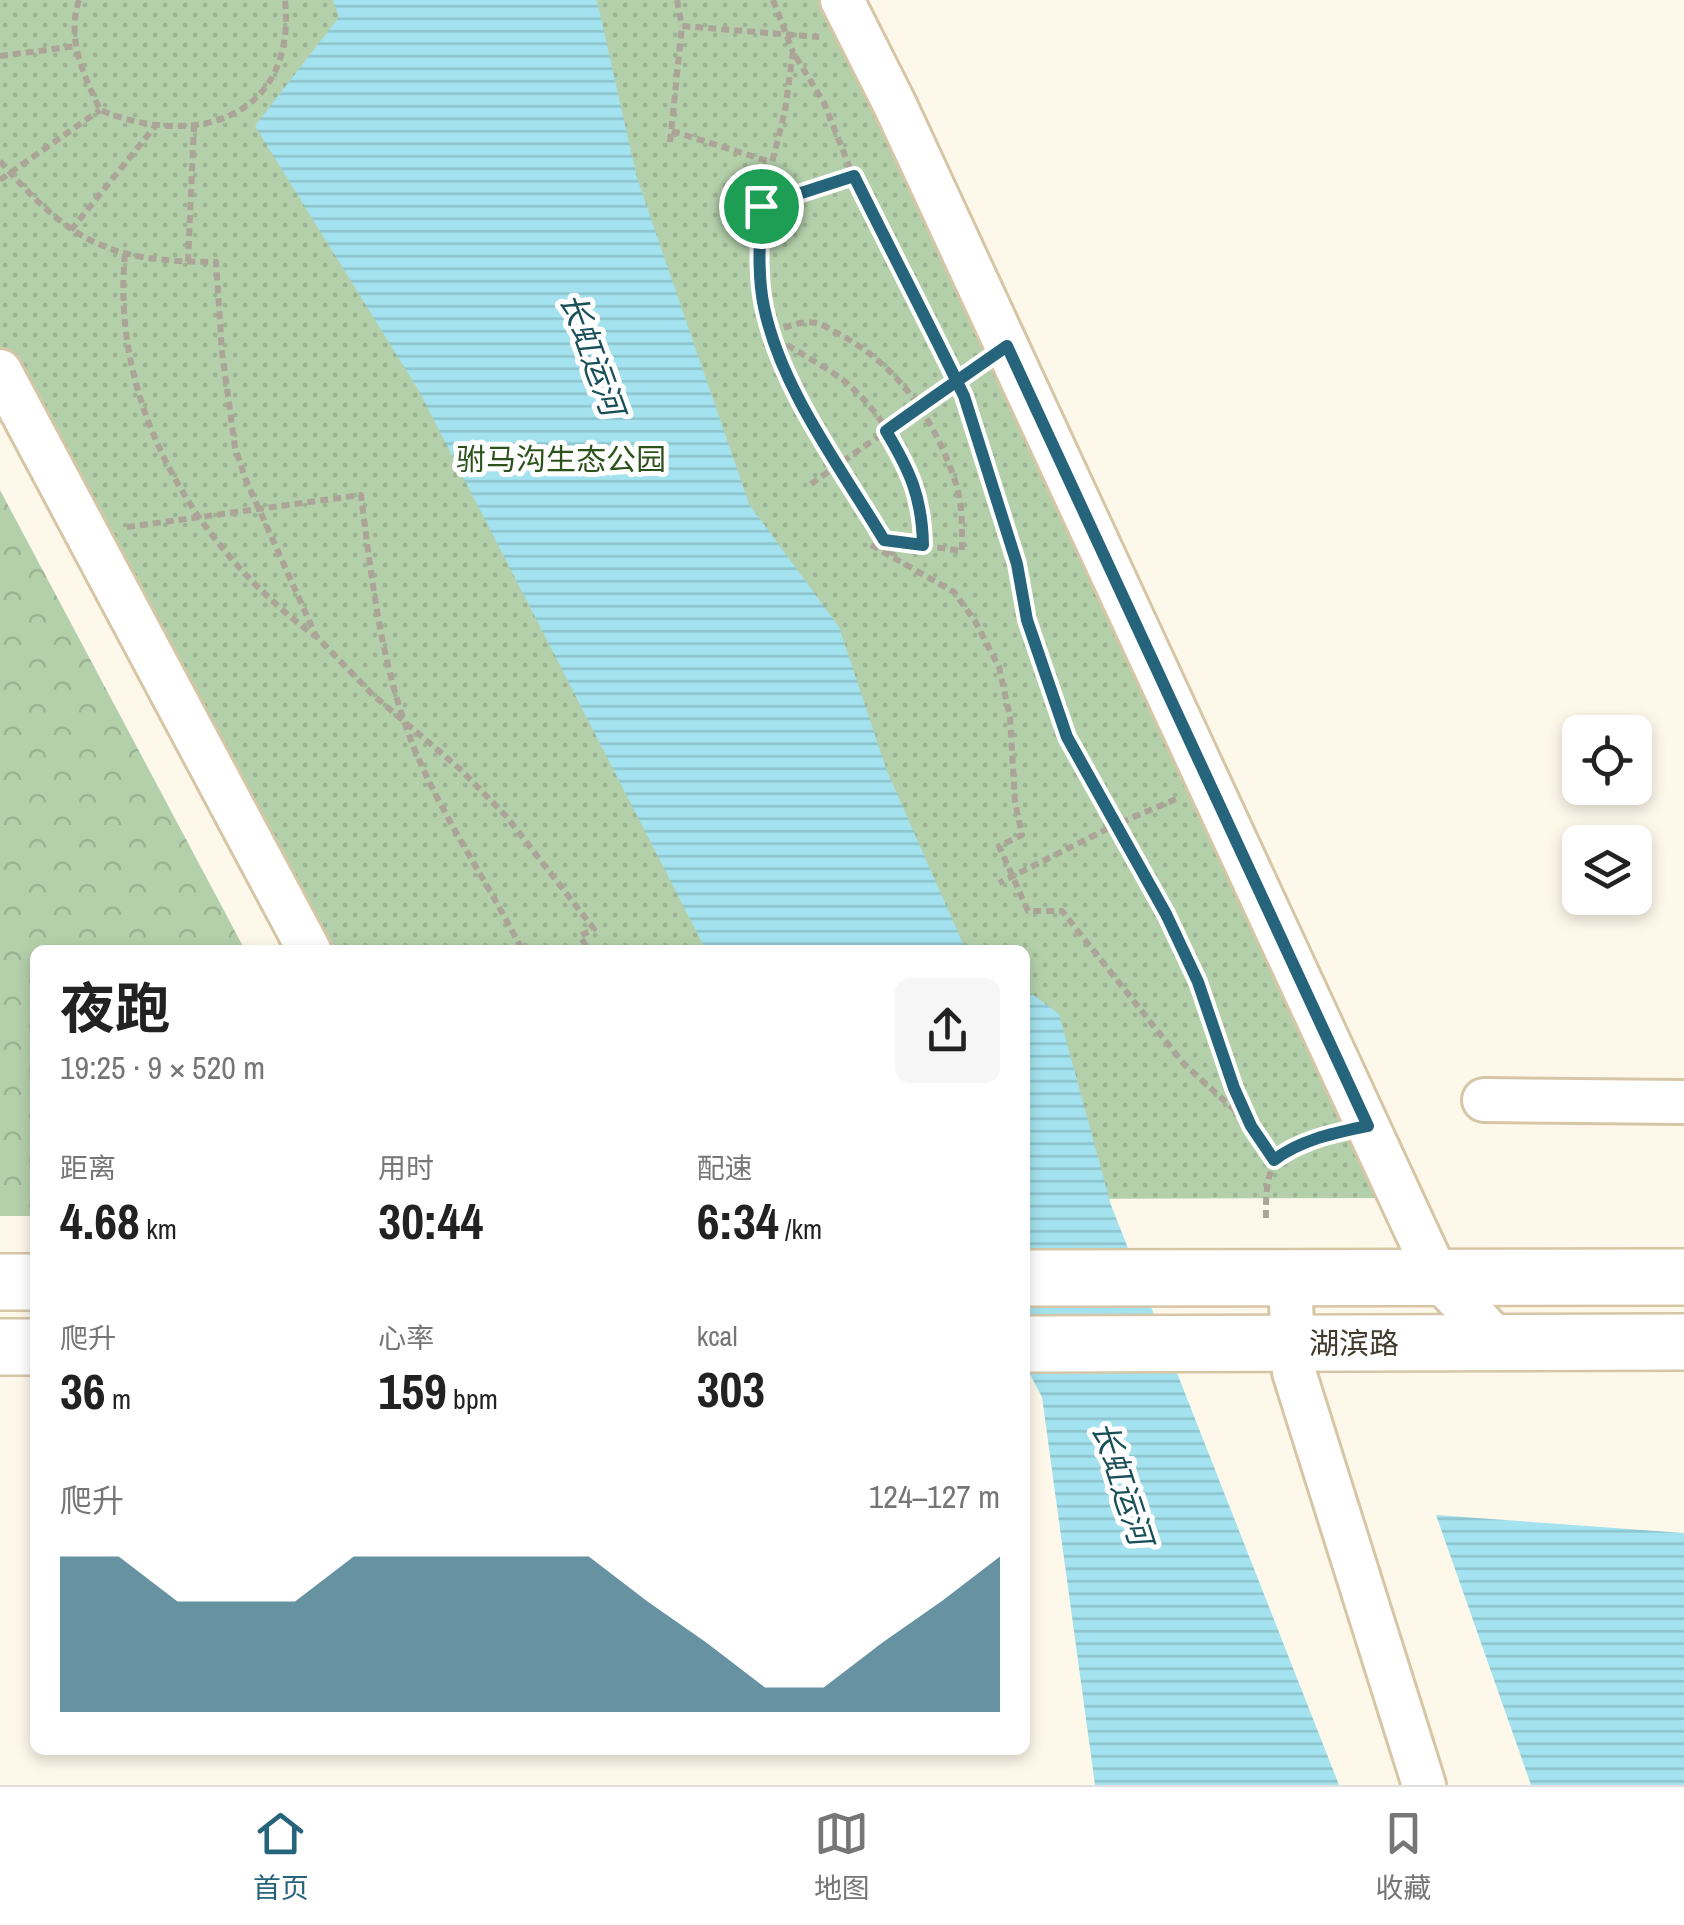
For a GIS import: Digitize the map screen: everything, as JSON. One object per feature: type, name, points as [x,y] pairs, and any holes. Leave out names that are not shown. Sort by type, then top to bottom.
[{"type":"main road","points":[[1030,1278],[1684,1276]]},
{"type":"main road","points":[[0,1282],[30,1282]]},
{"type":"main road","name":"湖滨路","points":[[1030,1344],[1684,1342]]},
{"type":"main road","points":[[0,1347],[30,1347]]},
{"type":"street","points":[[834,19],[895,105],[1438,1278],[1500,1344]]},
{"type":"street","points":[[0,371],[306,945]]},
{"type":"street","points":[[1484,1100],[1684,1102]]},
{"type":"street","points":[[1290,1278],[1294,1372],[1424,1785]]},
{"type":"path","points":[[79,0],[73,18],[79,64],[100,110],[131,123],[181,128],[235,116],[269,83],[282,48],[285,0]]},
{"type":"path","points":[[670,142],[682,26],[677,0]]},
{"type":"path","points":[[773,0],[793,52],[824,103],[854,176],[957,381],[981,442],[1017,564],[1027,620],[1067,737],[1166,914],[1198,982],[1234,1088],[1251,1126],[1274,1160]]},
{"type":"path","points":[[682,26],[789,35],[834,19]]},
{"type":"path","points":[[0,56],[76,46]]},
{"type":"path","points":[[793,52],[784,111],[761,206],[760,281],[764,310],[782,368],[896,560]]},
{"type":"path","points":[[0,180],[100,110]]},
{"type":"path","points":[[71,230],[156,125]]},
{"type":"path","points":[[188,262],[194,125]]},
{"type":"path","points":[[672,130],[771,162]]},
{"type":"path","points":[[0,161],[48,214],[71,230],[125,254],[216,262],[222,352],[236,447],[258,509],[316,636]]},
{"type":"path","points":[[761,206],[854,176]]},
{"type":"path","points":[[125,254],[123,317],[136,394],[153,436],[200,517],[266,598],[316,636],[405,723],[460,769],[546,864],[594,928],[580,936],[586,945]]},
{"type":"path","points":[[774,337],[778,330],[790,325],[815,322],[876,356],[900,378],[920,407],[955,482],[961,508],[962,551],[884,540]]},
{"type":"path","points":[[774,337],[848,383],[886,431],[917,489],[923,545]]},
{"type":"path","points":[[811,484],[1007,346]]},
{"type":"path","points":[[125,528],[361,495],[377,610],[405,723],[436,795],[519,945]]},
{"type":"path","points":[[871,545],[954,592],[975,621],[999,667],[1010,716],[1022,835],[999,846],[1028,910],[1062,911],[1184,1064],[1251,1126]]},
{"type":"path","points":[[999,883],[1115,825],[1210,784]]},
{"type":"path","points":[[1266,1218],[1265,1190],[1274,1160],[1288,1150],[1327,1135],[1368,1126]]},
{"type":"green space","name":"驸马沟生态公园","points":[[0,0],[842,0],[1402,1198],[1030,1199],[1030,945],[306,945],[0,369]]},
{"type":"green space","points":[[0,490],[242,945],[30,945],[30,1216],[0,1216]]},
{"type":"water","name":"长虹运河","points":[[333,0],[597,0],[637,178],[749,504],[839,627],[887,771],[964,945],[703,945],[419,391],[255,126],[339,17]]},
{"type":"water","name":"长虹运河","points":[[1030,993],[1059,1014],[1111,1205],[1339,1785],[1095,1785],[1042,1397],[1030,1374]]},
{"type":"water","points":[[1436,1515],[1684,1533],[1684,1785],[1531,1785]]},
{"type":"route","points":[[761,206],[760,281],[764,310],[782,368],[884,540],[923,545],[917,489],[886,431],[957,381],[1007,346],[1368,1126],[1327,1135],[1288,1150],[1274,1160],[1251,1126],[1198,982],[1166,914],[1067,737],[1027,620],[1017,564],[964,396],[957,381],[928,321],[854,176],[761,206]]}]
